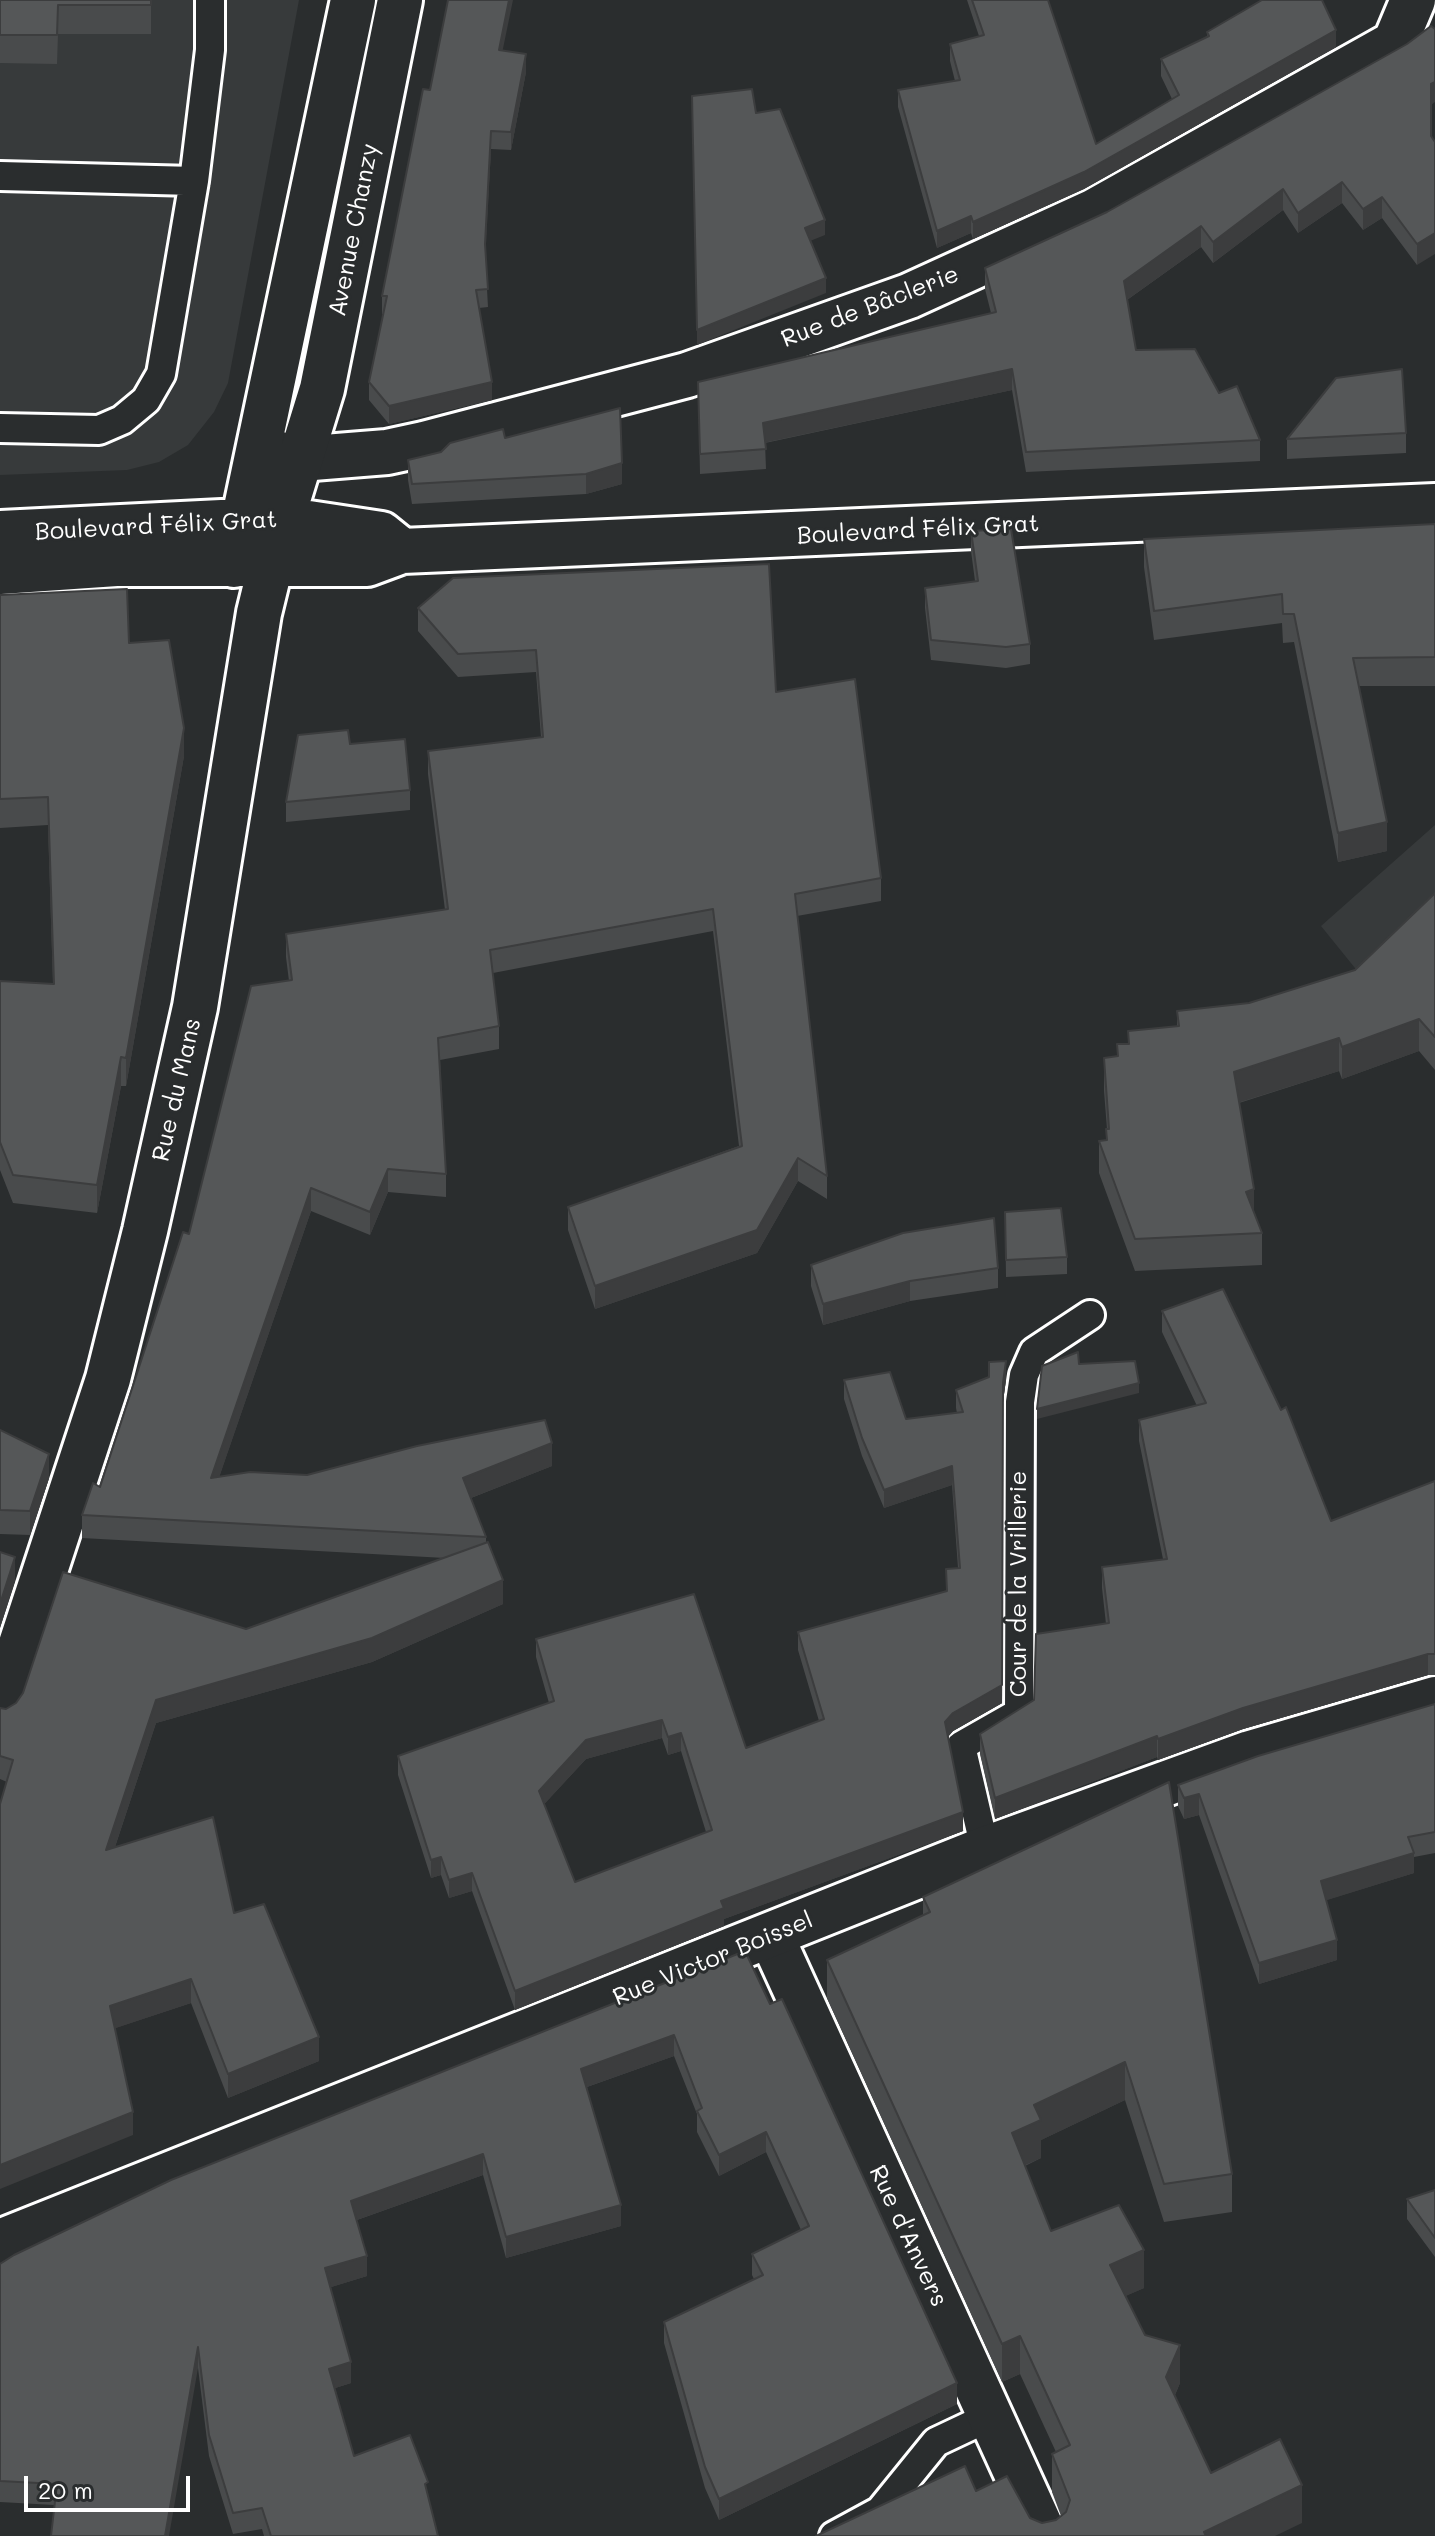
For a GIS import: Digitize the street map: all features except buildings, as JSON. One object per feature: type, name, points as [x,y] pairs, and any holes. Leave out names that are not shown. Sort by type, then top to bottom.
[{"type":"street","name":"Avenue Chanzy","points":[[279,454],[353,0]]},
{"type":"street","name":"Avenue Chanzy","points":[[279,454],[322,389],[400,0]]},
{"type":"street","name":"Rue de Bâclerie","points":[[279,454],[387,452],[424,444],[687,375],[909,296],[1095,211],[1395,43],[1413,0]]},
{"type":"street","name":"Rue du Mans","points":[[0,1708],[108,1379],[195,1007],[252,565],[279,454]]},
{"type":"street","name":"Boulevard Félix Grat","points":[[0,572],[116,564],[367,564],[402,551],[1435,506]]},
{"type":"street","name":"Boulevard Félix Grat","points":[[0,533],[263,520],[381,534],[402,551]]},
{"type":"street","name":"Rue Victor Boissel","points":[[0,2242],[985,1849],[1250,1753],[1435,1699]]},
{"type":"street","name":"Rue d'Anvers","points":[[771,1936],[1045,2536]]},
{"type":"lane","points":[[0,428],[99,430],[122,420],[146,400],[161,374],[194,181],[210,50],[210,0]]},
{"type":"lane","points":[[0,176],[194,181]]},
{"type":"lane","name":"Cour de la Vrillerie","points":[[985,1849],[961,1746],[1019,1713],[1020,1402],[1024,1375],[1034,1352],[1090,1315]]},
{"type":"lane","points":[[834,2536],[880,2511],[936,2442],[991,2416]]},
{"type":"shaded area","points":[[0,0],[299,0],[228,383],[214,412],[188,445],[159,462],[127,470],[0,475]]},
{"type":"shaded area","points":[[1435,825],[1435,1067],[1321,926]]}]
